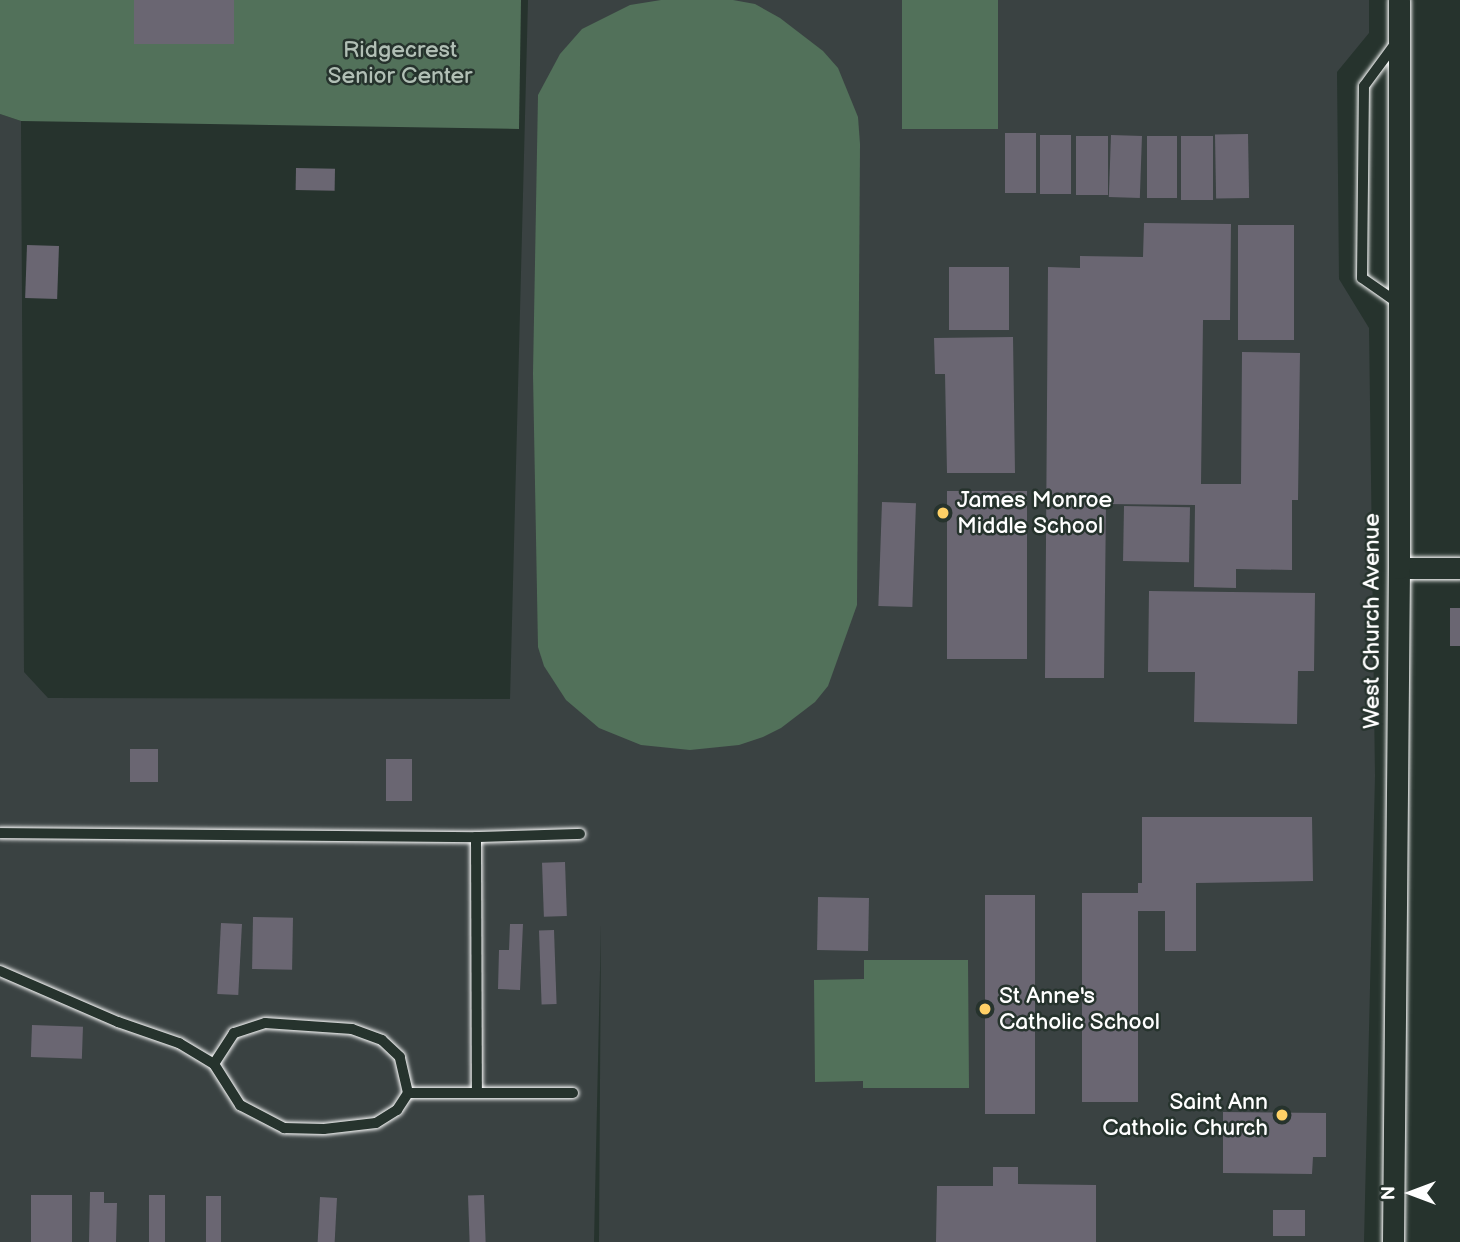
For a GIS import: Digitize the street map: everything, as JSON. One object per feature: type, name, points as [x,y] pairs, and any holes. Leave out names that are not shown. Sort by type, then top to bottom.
[{"type":"street","name":"West Church Avenue","points":[[1393,1242],[1399,568],[1399,0]]},
{"type":"street","points":[[1399,568],[1460,568]]},
{"type":"lane","points":[[1399,38],[1364,86],[1362,278],[1399,304]]},
{"type":"lane","points":[[0,833],[476,837],[580,834]]},
{"type":"lane","points":[[476,837],[477,1093]]},
{"type":"lane","points":[[0,971],[118,1022],[179,1044],[214,1064],[240,1105],[284,1128],[324,1129],[376,1124],[397,1110],[408,1093],[400,1057],[382,1040],[352,1029],[265,1023],[234,1033],[214,1064]]},
{"type":"lane","points":[[408,1093],[573,1093]]},
{"type":"shaded area","points":[[528,0],[1369,0],[1369,33],[1337,72],[1339,279],[1369,328],[1375,776],[1364,1242],[599,1242],[601,925],[594,1242],[0,1242],[0,114],[21,121],[24,672],[48,698],[510,699]]},
{"type":"green space","name":"Ridgecrest Senior Center","points":[[0,0],[521,0],[519,129],[21,121],[0,114]]},
{"type":"green space","points":[[661,0],[733,0],[755,4],[780,18],[823,51],[838,68],[858,117],[860,144],[857,605],[828,686],[815,702],[781,728],[763,737],[739,745],[690,750],[641,745],[599,728],[566,700],[544,666],[538,647],[533,374],[538,95],[560,54],[582,29],[630,5]]},
{"type":"green space","points":[[902,0],[998,0],[998,129],[902,129]]},
{"type":"green space","points":[[864,960],[968,960],[969,1088],[863,1088],[863,1081],[815,1082],[814,980],[864,979]]},
{"type":"building","points":[[134,0],[234,0],[234,44],[134,44]]},
{"type":"building","points":[[1005,133],[1036,133],[1036,193],[1005,193]]},
{"type":"building","points":[[1248,134],[1249,198],[1216,199],[1215,135]]},
{"type":"building","points":[[1040,135],[1071,135],[1071,194],[1040,194]]},
{"type":"building","points":[[1111,135],[1142,136],[1140,198],[1109,197]]},
{"type":"building","points":[[1076,136],[1108,136],[1108,195],[1076,195]]},
{"type":"building","points":[[1147,136],[1177,136],[1177,198],[1147,198]]},
{"type":"building","points":[[1181,136],[1213,136],[1213,200],[1181,200]]},
{"type":"building","points":[[296,168],[335,169],[335,191],[296,190]]},
{"type":"building","points":[[1144,223],[1231,224],[1230,320],[1203,320],[1201,484],[1241,484],[1242,352],[1300,353],[1298,500],[1292,500],[1292,570],[1236,569],[1236,588],[1194,587],[1195,505],[1106,504],[1104,678],[1045,678],[1048,267],[1080,268],[1080,256],[1143,257]]},
{"type":"building","points":[[1238,225],[1294,225],[1294,340],[1238,340]]},
{"type":"building","points":[[27,245],[59,246],[57,299],[25,298]]},
{"type":"building","points":[[949,267],[1009,267],[1009,330],[949,330]]},
{"type":"building","points":[[1013,337],[1015,473],[947,473],[945,374],[935,374],[934,338]]},
{"type":"building","points":[[947,491],[1027,491],[1027,659],[947,659]]},
{"type":"building","points":[[882,502],[916,503],[912,607],[878,606]]},
{"type":"building","points":[[1124,506],[1190,507],[1189,562],[1123,561]]},
{"type":"building","points":[[1149,591],[1315,593],[1314,671],[1298,671],[1297,724],[1194,722],[1195,672],[1148,672]]},
{"type":"building","points":[[1450,608],[1460,608],[1460,646],[1450,646]]},
{"type":"building","points":[[130,749],[158,749],[158,782],[130,782]]},
{"type":"building","points":[[386,759],[412,759],[412,801],[386,801]]},
{"type":"building","points":[[1142,817],[1312,817],[1313,881],[1196,883],[1196,951],[1165,951],[1165,911],[1138,911],[1138,1102],[1082,1102],[1082,893],[1138,893],[1138,883],[1142,883]]},
{"type":"building","points":[[565,862],[567,916],[544,917],[542,863]]},
{"type":"building","points":[[985,895],[1035,895],[1035,1114],[985,1114]]},
{"type":"building","points":[[818,897],[869,898],[868,951],[817,950]]},
{"type":"building","points":[[253,917],[293,918],[292,970],[252,969]]},
{"type":"building","points":[[221,923],[242,924],[238,995],[217,994]]},
{"type":"building","points":[[510,924],[523,924],[520,990],[498,989],[499,950],[509,950]]},
{"type":"building","points":[[554,930],[557,1004],[542,1004],[539,931]]},
{"type":"building","points":[[32,1025],[83,1027],[82,1059],[31,1057]]},
{"type":"building","points":[[1223,1112],[1326,1113],[1326,1157],[1313,1157],[1312,1174],[1223,1173]]},
{"type":"building","points":[[993,1167],[1018,1167],[1018,1184],[1096,1185],[1096,1242],[936,1242],[937,1186],[993,1186]]},
{"type":"building","points":[[90,1192],[104,1192],[104,1203],[117,1203],[116,1242],[89,1242]]},
{"type":"building","points":[[31,1195],[72,1195],[72,1242],[31,1242]]},
{"type":"building","points":[[149,1195],[165,1195],[165,1242],[149,1242]]},
{"type":"building","points":[[484,1195],[486,1242],[470,1242],[468,1196]]},
{"type":"building","points":[[206,1196],[221,1196],[221,1242],[206,1242]]},
{"type":"building","points":[[320,1197],[337,1198],[335,1242],[318,1242]]},
{"type":"building","points":[[1273,1210],[1305,1210],[1305,1236],[1273,1236]]},
{"type":"place","name":"James Monroe Middle School","points":[[943,513]]},
{"type":"place","name":"St Anne's Catholic School","points":[[985,1009]]},
{"type":"place","name":"Saint Ann Catholic Church","points":[[1282,1115]]}]
